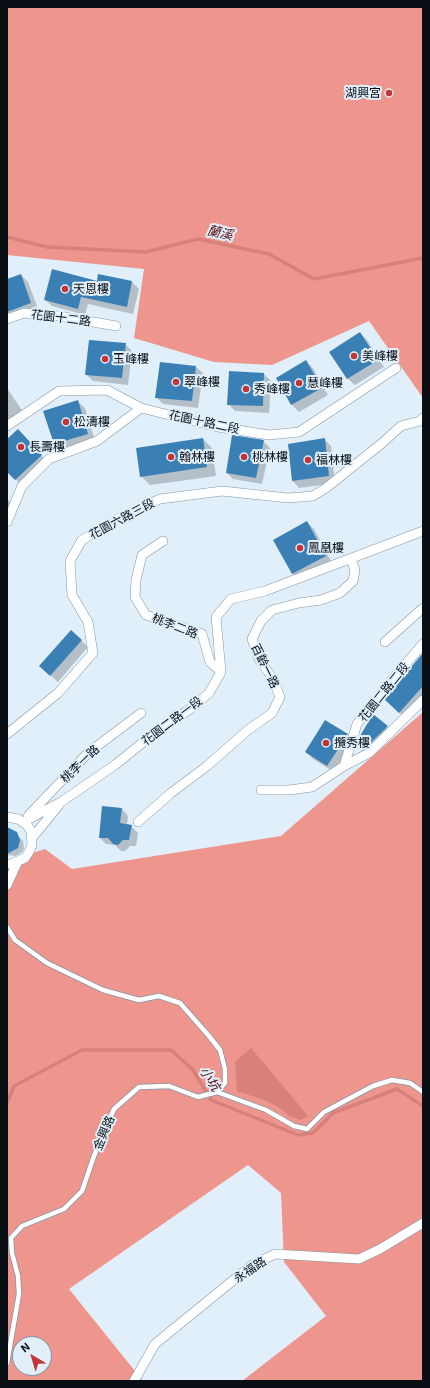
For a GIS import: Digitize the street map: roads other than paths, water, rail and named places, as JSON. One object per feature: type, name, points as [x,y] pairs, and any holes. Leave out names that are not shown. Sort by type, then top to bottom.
[{"type":"street","name":"花園十二路","points":[[7,318],[24,313],[59,316],[116,326]]},
{"type":"street","name":"花園十路二段","points":[[7,426],[59,391],[107,390],[141,408],[218,427],[269,435],[299,432],[396,368]]},
{"type":"street","points":[[7,522],[22,486],[49,459],[96,441],[141,408]]},
{"type":"street","name":"花園六路三段","points":[[7,734],[58,693],[93,653],[88,622],[72,595],[70,561],[82,540],[123,516],[160,499],[222,491],[288,498],[313,496],[326,488],[401,426],[420,421],[423,418]]},
{"type":"street","points":[[222,672],[216,618],[231,599],[265,591],[423,531]]},
{"type":"street","name":"桃李二路","points":[[163,541],[142,555],[136,580],[135,597],[146,615],[202,634],[210,662],[222,672]]},
{"type":"street","name":"百齡一路","points":[[138,822],[171,793],[207,766],[248,730],[272,713],[280,697],[273,679],[259,659],[252,639],[261,621],[272,610],[299,603],[321,600],[340,593],[353,581],[355,570],[351,559]]},
{"type":"street","points":[[385,642],[423,608]]},
{"type":"street","name":"花園二路二段","points":[[344,766],[357,724],[390,682],[423,644]]},
{"type":"street","name":"花園二路一段","points":[[23,822],[61,802],[115,765],[157,731],[190,709],[209,693],[222,672]]},
{"type":"street","points":[[261,790],[289,790],[312,787],[344,766],[369,753],[423,700]]},
{"type":"street","name":"桃李一路","points":[[23,822],[88,753],[141,713]]},
{"type":"street","points":[[32,838],[61,802]]},
{"type":"street","points":[[7,817],[18,819],[23,822],[31,831],[32,838],[32,845],[25,858],[11,864],[7,864]]},
{"type":"street","points":[[7,885],[18,861]]},
{"type":"street","name":"永福路","points":[[134,1381],[155,1344],[252,1265],[275,1254],[359,1259],[380,1249],[423,1223]]},
{"type":"lane","points":[[7,927],[15,940],[47,963],[103,990],[139,1000],[159,996],[180,1003],[220,1050],[226,1068],[225,1083],[217,1092],[266,1110],[294,1126],[307,1129],[324,1112],[373,1086],[392,1080],[410,1083],[423,1092]]},
{"type":"lane","name":"金興路","points":[[7,1363],[19,1294],[18,1276],[10,1238],[22,1226],[64,1209],[82,1191],[94,1156],[114,1109],[139,1087],[170,1086],[198,1097],[217,1092]]},
{"type":"waterway","name":"蘭溪","points":[[7,237],[47,247],[146,252],[198,239],[269,254],[314,279],[423,258]]},
{"type":"waterway","name":"小坑","points":[[7,1103],[14,1086],[82,1050],[171,1050],[193,1070],[211,1100],[298,1135],[313,1133],[333,1113],[397,1089],[423,1106]]},
{"type":"place","name":"湖興宮","points":[[389,93]]},
{"type":"place","name":"天恩樓","points":[[65,289]]},
{"type":"place","name":"美峰樓","points":[[354,356]]},
{"type":"place","name":"玉峰樓","points":[[105,359]]},
{"type":"place","name":"翠峰樓","points":[[176,382]]},
{"type":"place","name":"慧峰樓","points":[[299,383]]},
{"type":"place","name":"秀峰樓","points":[[246,389]]},
{"type":"place","name":"松濤樓","points":[[66,422]]},
{"type":"place","name":"長壽樓","points":[[21,447]]},
{"type":"place","name":"翰林樓","points":[[171,457]]},
{"type":"place","name":"桃林樓","points":[[244,457]]},
{"type":"place","name":"福林樓","points":[[308,460]]},
{"type":"place","name":"鳳凰樓","points":[[300,548]]},
{"type":"place","name":"攬秀樓","points":[[326,743]]}]
